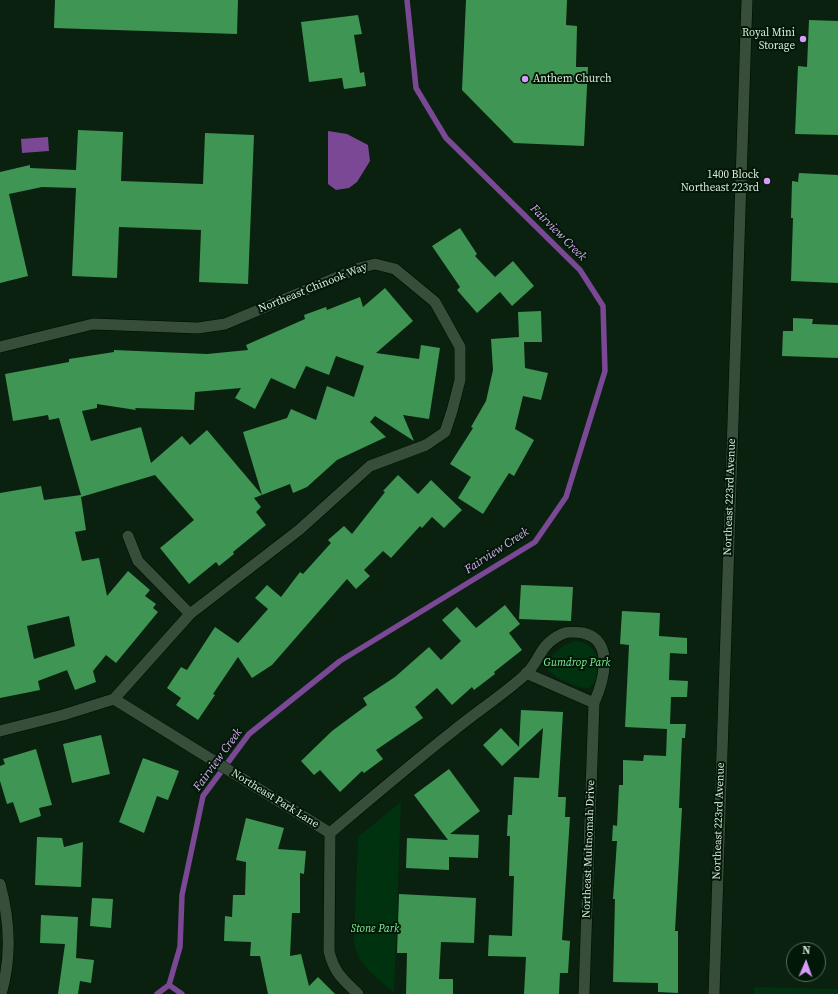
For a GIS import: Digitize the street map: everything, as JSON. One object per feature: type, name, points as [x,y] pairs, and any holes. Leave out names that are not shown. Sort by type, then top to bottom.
[{"type":"street","name":"Northeast 223rd Avenue","points":[[714,994],[748,0]]},
{"type":"street","name":"Northeast Chinook Way","points":[[0,347],[93,324],[198,328],[225,324],[359,268],[375,264],[395,269],[435,302],[460,347],[460,380],[445,432],[426,445],[370,466],[299,530],[190,614],[114,699]]},
{"type":"street","points":[[128,536],[138,561],[190,614]]},
{"type":"street","name":"Northeast Multnomah Drive","points":[[330,833],[451,732],[526,673],[543,648],[553,640],[564,633],[575,632],[586,634],[597,641],[604,652],[602,687],[594,703],[584,994]]},
{"type":"street","points":[[526,673],[594,703]]},
{"type":"street","points":[[0,731],[63,715],[114,699]]},
{"type":"street","name":"Northeast Park Lane","points":[[114,699],[330,833],[330,951],[332,966],[339,976],[358,994]]},
{"type":"street","points":[[0,884],[6,905],[9,933],[8,962],[1,994]]},
{"type":"green space","name":"Gumdrop Park","points":[[578,641],[591,647],[596,655],[598,666],[596,681],[589,688],[579,687],[566,682],[554,675],[547,668],[553,654],[563,646]]},
{"type":"green space","name":"Stone Park","points":[[401,802],[394,993],[368,970],[358,956],[355,949],[354,940],[358,837]]},
{"type":"green space","points":[[754,987],[838,989],[838,994],[754,994]]},
{"type":"shaded area","points":[[328,131],[347,134],[368,145],[370,161],[357,182],[349,188],[336,190],[328,184]]},
{"type":"shaded area","points":[[48,137],[49,151],[22,153],[21,139]]},
{"type":"building","points":[[55,0],[238,0],[237,34],[54,28]]},
{"type":"building","name":"Anthem Church","points":[[466,0],[567,0],[566,25],[577,26],[576,67],[588,67],[584,146],[514,143],[462,90]]},
{"type":"building","points":[[358,15],[362,34],[354,35],[360,73],[364,72],[366,86],[344,89],[342,78],[309,82],[301,22]]},
{"type":"building","points":[[809,20],[838,21],[838,135],[795,134],[798,66],[807,67]]},
{"type":"building","points":[[78,130],[123,132],[121,181],[203,184],[205,133],[254,135],[248,284],[199,282],[201,230],[119,227],[117,278],[72,276],[76,188],[42,187],[9,194],[28,276],[0,283],[0,172],[30,165],[30,168],[76,170]]},
{"type":"building","points":[[799,173],[838,175],[838,283],[791,281],[793,218],[791,218],[792,181],[798,182]]},
{"type":"building","points":[[460,228],[477,254],[475,256],[495,277],[513,261],[534,286],[512,306],[500,292],[477,313],[457,290],[460,287],[432,246]]},
{"type":"building","points":[[385,288],[413,321],[376,353],[419,359],[421,345],[440,348],[429,419],[403,415],[414,441],[375,416],[370,422],[386,437],[337,460],[307,487],[293,493],[290,484],[262,495],[254,498],[261,507],[256,512],[266,525],[233,552],[234,554],[219,566],[216,562],[189,584],[160,548],[194,520],[155,475],[81,497],[86,530],[75,532],[82,561],[99,558],[107,596],[128,571],[150,590],[145,596],[156,604],[153,608],[158,612],[116,663],[106,655],[93,671],[96,682],[75,690],[67,670],[38,681],[40,690],[0,698],[0,493],[41,486],[44,500],[81,495],[59,418],[49,420],[48,415],[13,421],[5,374],[69,362],[69,359],[114,352],[114,350],[207,354],[248,350],[246,345],[305,319],[304,315],[326,307],[327,310],[360,297],[363,307]],"holes":[[[336,356],[364,366],[354,397],[327,386],[316,420],[291,409],[287,418],[243,432],[262,495],[207,430],[190,445],[182,436],[151,463],[141,427],[91,441],[82,411],[97,408],[97,404],[136,410],[135,408],[194,410],[195,392],[241,388],[235,398],[255,409],[271,378],[295,389],[306,366],[329,375]],[[69,616],[75,646],[34,659],[27,626]]]},
{"type":"building","points":[[541,311],[542,342],[524,342],[525,368],[548,373],[541,400],[523,396],[515,429],[534,440],[514,476],[509,473],[483,514],[458,498],[471,477],[450,464],[473,428],[471,427],[486,401],[493,370],[491,339],[519,337],[518,312]]},
{"type":"building","points":[[793,318],[813,319],[812,324],[838,325],[838,358],[782,356],[783,331],[793,331]]},
{"type":"building","points":[[398,475],[418,494],[431,480],[462,510],[444,528],[432,517],[422,528],[420,526],[391,558],[383,551],[364,570],[370,576],[356,589],[347,579],[272,665],[252,678],[238,657],[213,694],[215,695],[198,720],[176,705],[181,698],[167,688],[181,667],[187,670],[215,627],[238,643],[268,609],[255,598],[267,585],[281,597],[300,572],[303,574],[331,543],[328,540],[344,526],[352,534],[385,492],[383,491]]},
{"type":"building","points":[[521,585],[573,587],[571,621],[519,619]]},
{"type":"building","points":[[505,605],[520,624],[509,633],[522,650],[494,672],[495,674],[474,690],[472,687],[452,705],[437,688],[415,707],[423,718],[376,750],[383,759],[364,773],[362,771],[340,792],[320,770],[314,775],[301,761],[332,731],[367,705],[363,698],[395,677],[429,647],[441,660],[461,641],[442,620],[457,607],[476,628]]},
{"type":"building","points":[[622,611],[660,613],[659,636],[687,638],[687,654],[670,653],[669,680],[688,681],[687,697],[671,697],[670,724],[686,724],[685,738],[682,738],[679,808],[682,808],[675,931],[678,931],[678,993],[658,992],[658,983],[613,982],[615,899],[613,899],[617,841],[612,841],[613,825],[617,826],[619,785],[623,785],[623,760],[643,761],[644,755],[666,756],[667,729],[625,727],[629,645],[620,644]]},
{"type":"building","points":[[521,710],[563,712],[558,797],[566,797],[565,817],[570,817],[562,940],[570,941],[568,973],[560,973],[559,994],[524,994],[526,957],[488,956],[489,935],[512,936],[514,876],[509,876],[510,836],[507,836],[508,815],[512,815],[514,777],[539,778],[543,728],[502,766],[483,745],[501,728],[519,747]]},
{"type":"building","points":[[101,735],[110,774],[72,783],[63,744]]},
{"type":"building","points":[[36,749],[52,805],[39,808],[41,816],[20,823],[13,802],[7,804],[0,781],[0,766],[5,764],[3,759]]},
{"type":"building","points":[[143,758],[179,771],[168,800],[157,796],[144,833],[119,822]]},
{"type":"building","points":[[449,769],[480,811],[450,834],[479,835],[478,858],[449,857],[449,870],[406,868],[407,838],[448,840],[414,795]]},
{"type":"building","points":[[246,818],[284,828],[278,849],[306,851],[304,874],[300,873],[300,913],[292,913],[290,956],[301,954],[309,986],[318,977],[335,994],[268,994],[260,956],[250,956],[251,942],[224,941],[225,916],[232,917],[233,895],[245,895],[246,862],[236,860]]},
{"type":"building","points":[[37,837],[62,838],[64,847],[83,842],[81,887],[35,885]]},
{"type":"building","points":[[399,894],[476,898],[474,943],[441,942],[439,979],[453,979],[453,994],[406,994],[407,953],[397,953]]},
{"type":"building","points":[[92,898],[113,899],[111,928],[90,926]]},
{"type":"building","points":[[41,915],[78,917],[76,958],[94,960],[91,983],[80,981],[78,994],[58,994],[65,944],[40,943]]},
{"type":"waterway","name":"Fairview Creek","points":[[157,994],[169,985],[180,947],[182,895],[203,796],[249,734],[340,661],[535,542],[566,497],[605,371],[603,306],[580,270],[446,138],[416,88],[407,0]]},
{"type":"waterway","points":[[169,985],[182,994]]},
{"type":"place","name":"Royal Mini Storage","points":[[803,39]]},
{"type":"place","name":"Anthem Church","points":[[525,79]]},
{"type":"place","name":"1400 Block Northeast 223rd","points":[[767,181]]}]
